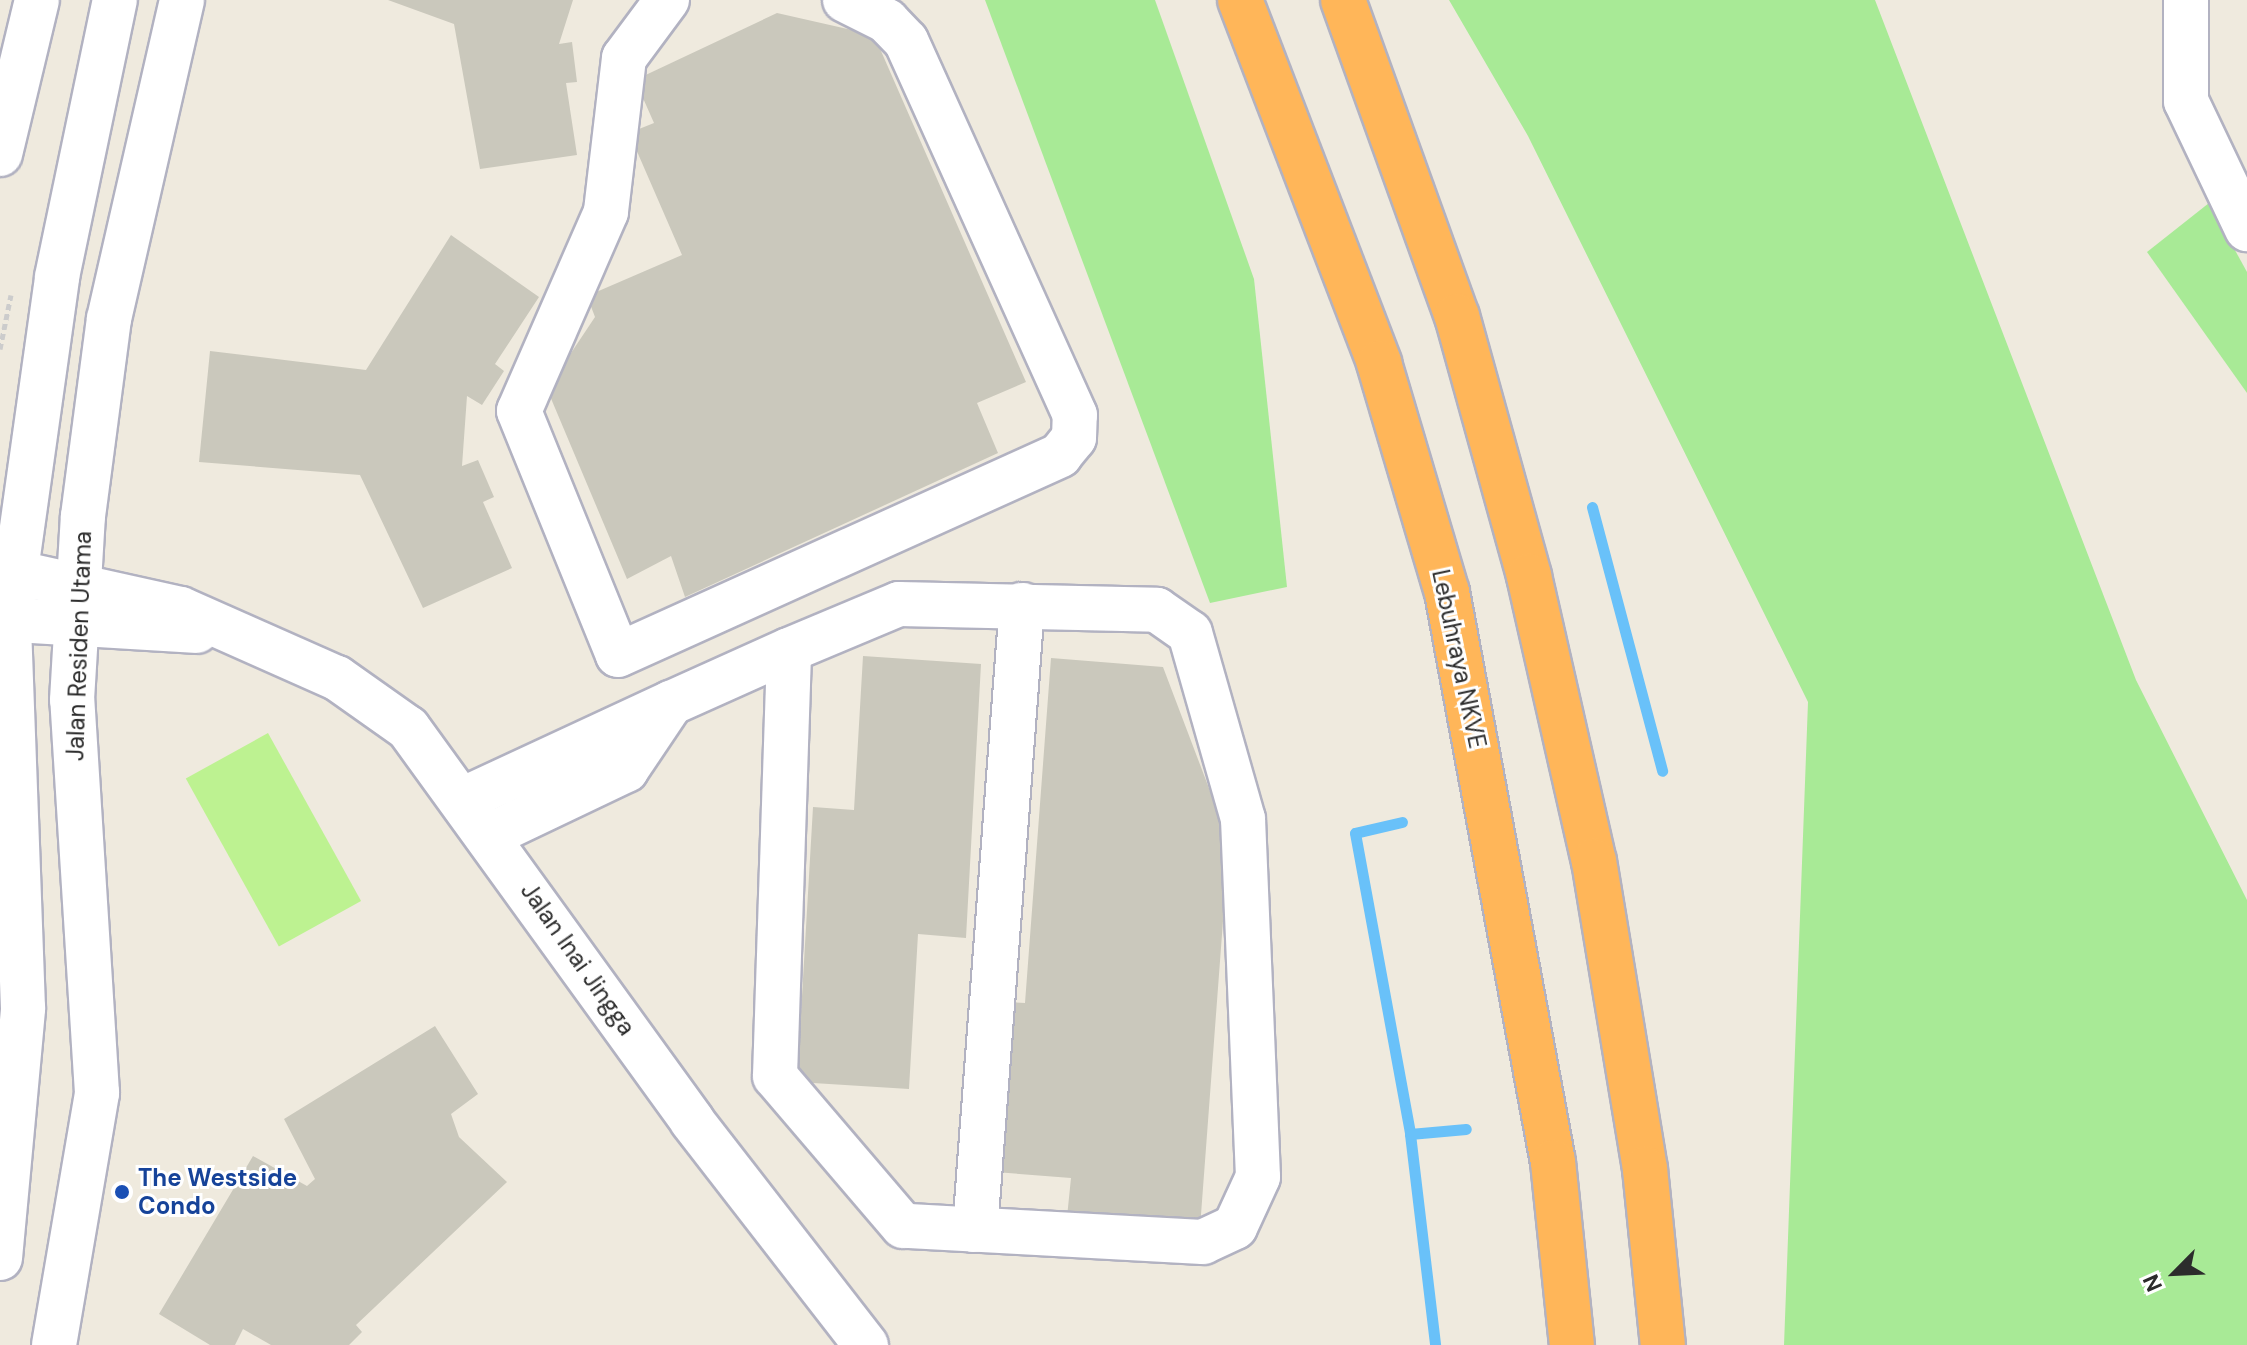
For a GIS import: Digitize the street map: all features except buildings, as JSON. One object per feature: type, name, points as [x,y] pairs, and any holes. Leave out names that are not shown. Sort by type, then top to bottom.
[{"type":"highway","name":"Lebuhraya NKVE","points":[[1240,0],[1379,363],[1447,592],[1553,1162],[1572,1345]]},
{"type":"highway","points":[[1343,0],[1457,316],[1529,576],[1594,861],[1645,1169],[1663,1345]]},
{"type":"street","points":[[0,154],[37,0]]},
{"type":"street","points":[[0,1258],[23,1008],[7,715],[4,619],[7,570],[31,456],[74,181],[115,0]]},
{"type":"street","name":"Jalan Residen Utama","points":[[54,1345],[97,1093],[72,700],[84,582],[83,516],[109,319],[182,0]]},
{"type":"street","points":[[667,0],[624,58],[606,212],[519,411],[618,655],[1060,455],[1074,438],[1075,415],[906,41],[887,21],[845,0]]},
{"type":"street","points":[[2186,0],[2186,101],[2247,229]]},
{"type":"street","points":[[0,507],[31,456]]},
{"type":"street","points":[[72,700],[103,664],[171,620],[113,557],[83,516]]},
{"type":"street","name":"Jalan Inai Jingga","points":[[7,570],[84,582],[171,620],[238,632],[337,678],[408,728],[464,799],[692,1121],[866,1345]]},
{"type":"street","points":[[464,799],[789,650],[899,604],[1157,610],[1190,633],[1243,819],[1258,1177],[1235,1227],[1203,1242],[903,1226],[775,1076],[789,650]]},
{"type":"street","points":[[975,1230],[1022,605]]},
{"type":"street","name":"Jalan Inai Jingga","points":[[4,619],[79,629],[171,620]]},
{"type":"street","points":[[490,835],[626,770],[671,703]]},
{"type":"green space","points":[[985,0],[1155,0],[1254,279],[1287,587],[1210,603]]},
{"type":"green space","points":[[1449,0],[1875,0],[2136,680],[2247,900],[2247,1345],[1784,1345],[1808,702],[1528,136]]},
{"type":"green space","points":[[2209,203],[2247,272],[2247,393],[2147,252]]},
{"type":"green space","points":[[268,733],[361,901],[279,946],[186,779]]},
{"type":"waterway","points":[[1592,507],[1662,771]]},
{"type":"waterway","points":[[1402,822],[1355,833],[1410,1134],[1435,1345]]},
{"type":"waterway","points":[[1410,1134],[1466,1129]]},
{"type":"place","name":"The Westside Condo","points":[[122,1192]]}]
